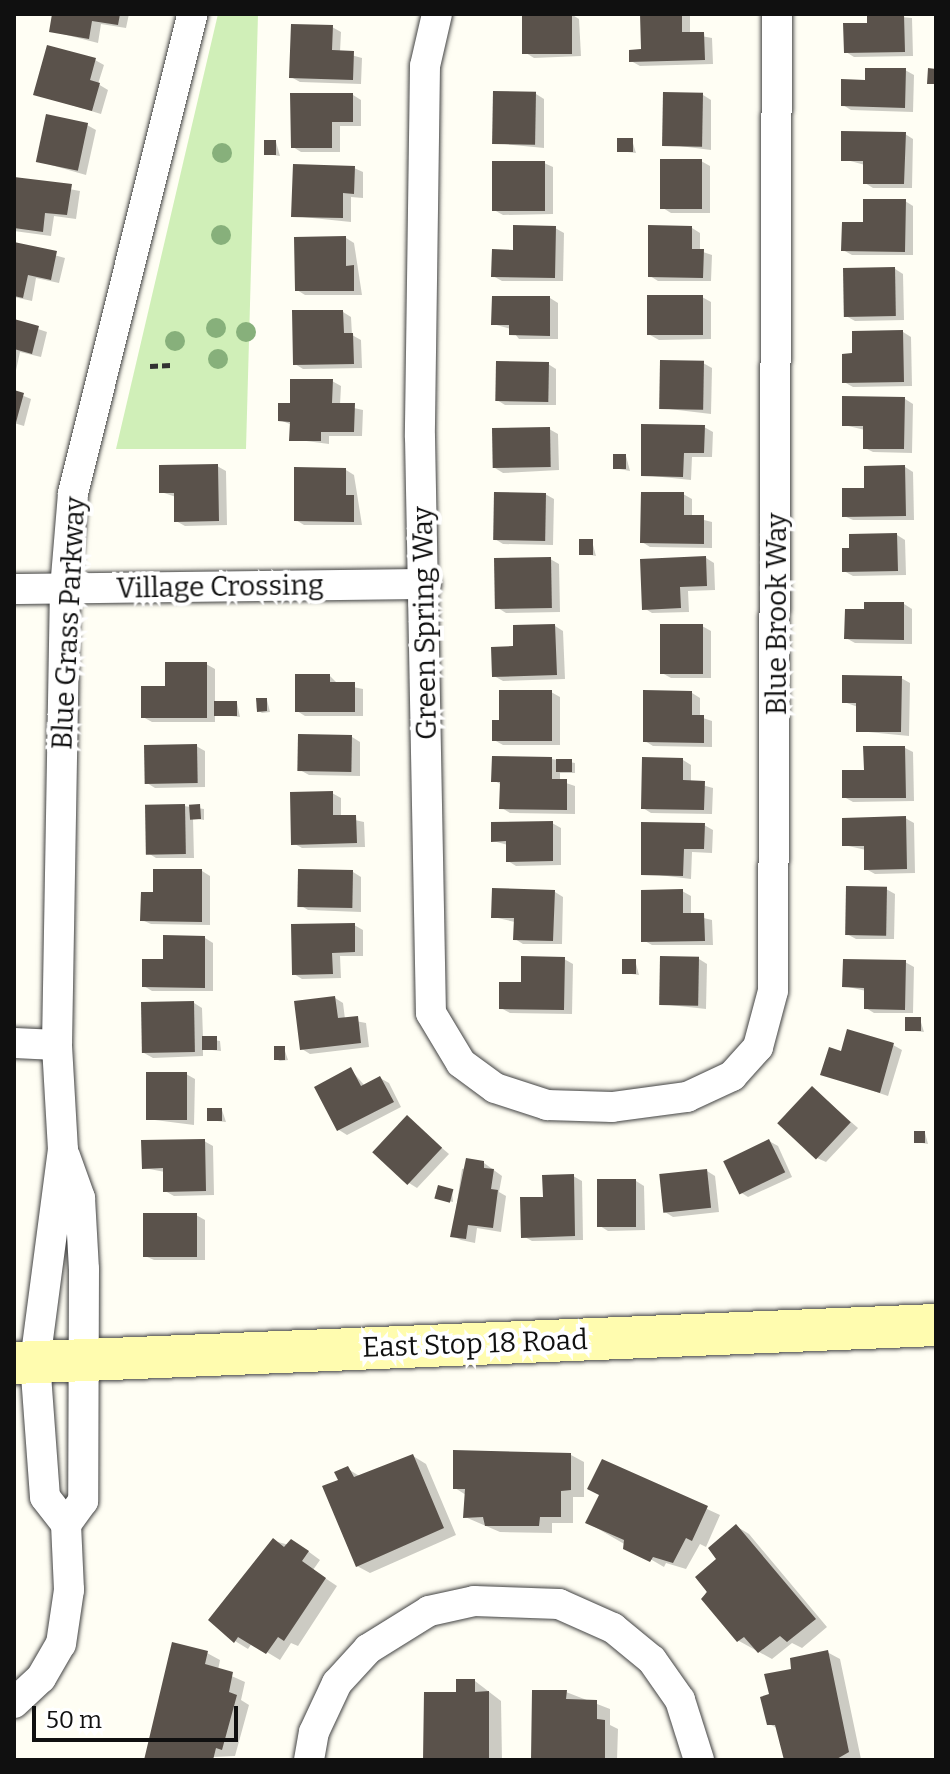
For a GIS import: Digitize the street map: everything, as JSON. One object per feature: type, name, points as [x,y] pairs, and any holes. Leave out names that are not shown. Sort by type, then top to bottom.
[{"type":"street","name":"Blue Grass Parkway","points":[[63,1150],[80,1198],[84,1361],[79,1404],[83,1501],[66,1524],[45,1497],[24,1362],[63,1150],[57,1045],[65,589],[73,493],[192,14]]},
{"type":"street","name":"Green Spring Way","points":[[437,14],[425,66],[420,437],[426,584],[431,1013],[461,1063],[495,1088],[547,1105],[612,1107]]},
{"type":"street","name":"Blue Brook Way","points":[[612,1107],[687,1097],[732,1076],[758,1047],[773,991],[777,14]]},
{"type":"street","name":"Village Crossing","points":[[14,589],[426,584]]},
{"type":"street","points":[[14,1043],[57,1045]]},
{"type":"street","name":"East Stop 18 Road","points":[[24,1362],[936,1325]]},
{"type":"street","points":[[14,1703],[41,1678],[61,1644],[69,1590],[66,1524]]},
{"type":"street","points":[[309,1760],[314,1732],[337,1683],[368,1649],[429,1611],[474,1601],[559,1604],[613,1628],[652,1660],[680,1700],[699,1760]]},
{"type":"path","points":[[150,366],[171,365]]},
{"type":"green space","points":[[218,14],[258,14],[246,449],[116,449]]},
{"type":"building","points":[[52,14],[120,14],[118,25],[92,21],[89,39],[49,32]]},
{"type":"building","points":[[522,14],[572,14],[572,54],[522,54]]},
{"type":"building","points":[[640,14],[682,14],[682,32],[704,32],[705,60],[629,62],[629,50],[641,49]]},
{"type":"building","points":[[867,14],[904,14],[905,52],[844,53],[843,23],[867,23]]},
{"type":"building","points":[[291,24],[333,25],[332,50],[354,51],[353,80],[289,78]]},
{"type":"building","points":[[47,45],[96,58],[90,80],[100,83],[92,111],[33,95]]},
{"type":"building","points":[[865,68],[906,68],[905,108],[841,106],[841,79],[865,80]]},
{"type":"building","points":[[928,68],[936,69],[936,84],[927,84]]},
{"type":"building","points":[[493,91],[536,92],[535,145],[492,144]]},
{"type":"building","points":[[663,92],[703,93],[702,147],[662,146]]},
{"type":"building","points":[[290,93],[353,93],[353,122],[332,122],[332,148],[291,148]]},
{"type":"building","points":[[46,114],[88,123],[78,171],[36,162]]},
{"type":"building","points":[[841,131],[906,132],[904,184],[863,184],[863,161],[841,161]]},
{"type":"building","points":[[617,138],[633,138],[633,152],[617,152]]},
{"type":"building","points":[[264,140],[276,140],[276,155],[264,155]]},
{"type":"building","points":[[660,159],[702,159],[702,209],[660,209]]},
{"type":"building","points":[[492,161],[545,161],[545,211],[492,211]]},
{"type":"building","points":[[293,164],[355,166],[354,194],[343,193],[343,218],[291,217]]},
{"type":"building","points":[[14,177],[72,184],[67,215],[45,213],[43,232],[14,228]]},
{"type":"building","points":[[863,199],[906,199],[905,252],[841,251],[842,222],[863,222]]},
{"type":"building","points":[[513,225],[556,226],[555,278],[491,277],[492,249],[513,250]]},
{"type":"building","points":[[648,225],[692,226],[692,249],[704,249],[703,278],[648,277]]},
{"type":"building","points":[[346,236],[346,266],[354,265],[354,291],[295,291],[294,237]]},
{"type":"building","points":[[14,242],[57,251],[51,280],[28,275],[23,298],[14,296]]},
{"type":"building","points":[[895,267],[896,316],[844,317],[843,268]]},
{"type":"building","points":[[647,295],[703,295],[703,335],[647,335]]},
{"type":"building","points":[[492,296],[550,296],[550,336],[509,335],[509,325],[491,325]]},
{"type":"building","points":[[292,310],[343,310],[344,333],[353,333],[354,364],[293,365]]},
{"type":"building","points":[[14,319],[39,326],[32,354],[14,349]]},
{"type":"building","points":[[903,330],[904,382],[842,383],[842,354],[852,353],[852,331]]},
{"type":"building","points":[[660,360],[704,361],[703,410],[659,409]]},
{"type":"building","points":[[496,361],[549,362],[548,402],[495,401]]},
{"type":"building","points":[[290,379],[333,379],[332,403],[355,403],[354,432],[321,432],[321,441],[289,441],[290,422],[278,421],[278,403],[290,403]]},
{"type":"building","points":[[14,390],[24,393],[15,426],[14,426]]},
{"type":"building","points":[[842,396],[905,397],[904,449],[863,449],[863,426],[842,426]]},
{"type":"building","points":[[641,424],[705,425],[704,453],[684,453],[683,477],[641,476]]},
{"type":"building","points":[[550,427],[551,467],[493,468],[492,428]]},
{"type":"building","points":[[613,454],[626,454],[626,469],[613,469]]},
{"type":"building","points":[[218,464],[219,521],[174,522],[174,493],[159,493],[159,465]]},
{"type":"building","points":[[905,465],[906,516],[842,517],[842,488],[864,488],[864,466]]},
{"type":"building","points":[[294,467],[346,468],[346,495],[354,495],[354,522],[294,521]]},
{"type":"building","points":[[494,492],[546,493],[545,541],[493,540]]},
{"type":"building","points":[[641,492],[684,492],[684,515],[704,515],[704,544],[640,543]]},
{"type":"building","points":[[897,533],[898,571],[842,572],[842,548],[849,548],[849,534]]},
{"type":"building","points":[[579,539],[593,539],[593,555],[579,555]]},
{"type":"building","points":[[706,556],[707,586],[680,587],[681,608],[642,610],[640,559]]},
{"type":"building","points":[[551,557],[552,608],[495,609],[494,558]]},
{"type":"building","points":[[864,602],[904,602],[904,640],[844,639],[845,609],[864,609]]},
{"type":"building","points":[[555,624],[557,675],[492,677],[491,647],[513,646],[513,625]]},
{"type":"building","points":[[660,624],[703,624],[703,674],[660,674]]},
{"type":"building","points":[[165,662],[207,662],[207,718],[141,718],[141,686],[165,686]]},
{"type":"building","points":[[295,674],[330,674],[330,682],[355,682],[355,712],[295,712]]},
{"type":"building","points":[[842,675],[902,676],[901,732],[856,732],[856,703],[842,703]]},
{"type":"building","points":[[499,690],[552,690],[552,741],[492,741],[492,720],[499,720]]},
{"type":"building","points":[[643,690],[692,691],[692,715],[704,715],[704,743],[643,742]]},
{"type":"building","points":[[256,698],[267,698],[267,711],[257,712]]},
{"type":"building","points":[[214,701],[237,701],[237,716],[214,716]]},
{"type":"building","points":[[298,734],[352,735],[351,772],[297,771]]},
{"type":"building","points":[[197,744],[198,783],[145,784],[144,745]]},
{"type":"building","points":[[863,746],[905,746],[906,798],[842,798],[842,770],[864,770]]},
{"type":"building","points":[[492,756],[552,757],[552,779],[567,779],[567,810],[499,809],[500,782],[491,782]]},
{"type":"building","points":[[642,757],[683,758],[683,780],[705,781],[704,810],[641,809]]},
{"type":"building","points":[[556,759],[572,759],[572,772],[556,772]]},
{"type":"building","points":[[333,791],[333,815],[356,815],[357,843],[291,845],[290,792]]},
{"type":"building","points":[[185,804],[186,854],[146,855],[145,805]]},
{"type":"building","points":[[200,804],[201,819],[190,820],[189,805]]},
{"type":"building","points":[[906,816],[907,869],[864,870],[864,846],[842,846],[842,818]]},
{"type":"building","points":[[553,821],[553,861],[506,862],[506,841],[491,842],[491,822]]},
{"type":"building","points":[[641,822],[705,823],[704,849],[684,849],[683,876],[641,875]]},
{"type":"building","points":[[153,869],[202,869],[202,922],[140,921],[141,892],[153,892]]},
{"type":"building","points":[[298,869],[353,870],[352,908],[297,907]]},
{"type":"building","points":[[846,886],[887,887],[886,936],[845,935]]},
{"type":"building","points":[[492,888],[555,890],[553,941],[513,940],[514,918],[491,918]]},
{"type":"building","points":[[683,889],[683,913],[704,913],[705,941],[641,942],[641,890]]},
{"type":"building","points":[[355,923],[355,952],[332,953],[333,974],[292,975],[291,924]]},
{"type":"building","points":[[163,935],[205,936],[205,988],[142,987],[142,959],[163,959]]},
{"type":"building","points":[[521,956],[565,957],[564,1010],[499,1009],[499,982],[521,982]]},
{"type":"building","points":[[660,956],[699,957],[698,1006],[659,1005]]},
{"type":"building","points":[[622,959],[636,959],[636,974],[622,974]]},
{"type":"building","points":[[843,959],[906,960],[905,1010],[864,1009],[864,988],[842,987]]},
{"type":"building","points":[[335,996],[338,1018],[358,1016],[361,1043],[300,1050],[294,1001]]},
{"type":"building","points":[[194,1001],[195,1052],[142,1053],[141,1002]]},
{"type":"building","points":[[905,1017],[921,1017],[921,1031],[905,1031]]},
{"type":"building","points":[[847,1029],[894,1043],[880,1093],[820,1075],[829,1047],[841,1051]]},
{"type":"building","points":[[202,1036],[217,1036],[217,1050],[202,1050]]},
{"type":"building","points":[[274,1046],[285,1046],[285,1060],[274,1060]]},
{"type":"building","points":[[351,1067],[361,1086],[380,1076],[394,1102],[337,1131],[314,1087]]},
{"type":"building","points":[[146,1072],[187,1072],[187,1120],[146,1120]]},
{"type":"building","points":[[812,1086],[851,1122],[816,1159],[777,1123]]},
{"type":"building","points":[[207,1108],[222,1108],[222,1121],[207,1121]]},
{"type":"building","points":[[407,1115],[442,1148],[407,1185],[372,1152]]},
{"type":"building","points":[[914,1131],[925,1131],[925,1143],[914,1143]]},
{"type":"building","points":[[205,1139],[206,1191],[163,1192],[163,1168],[142,1169],[141,1140]]},
{"type":"building","points":[[769,1139],[785,1172],[739,1195],[723,1161]]},
{"type":"building","points":[[466,1158],[484,1161],[484,1168],[494,1169],[491,1189],[498,1190],[493,1228],[468,1225],[466,1239],[450,1237]]},
{"type":"building","points":[[707,1169],[711,1208],[663,1213],[659,1174]]},
{"type":"building","points":[[574,1174],[575,1236],[521,1238],[520,1197],[543,1197],[542,1175]]},
{"type":"building","points":[[597,1179],[636,1179],[636,1227],[597,1227]]},
{"type":"building","points":[[438,1185],[453,1189],[450,1203],[434,1199]]},
{"type":"building","points":[[143,1213],[197,1213],[197,1257],[143,1257]]},
{"type":"building","points":[[453,1450],[571,1453],[571,1490],[561,1491],[561,1517],[540,1517],[539,1526],[485,1526],[483,1517],[463,1518],[465,1489],[453,1489]]},
{"type":"building","points":[[413,1454],[444,1528],[356,1567],[322,1486],[338,1480],[334,1472],[348,1466],[354,1477]]},
{"type":"building","points":[[602,1459],[708,1506],[692,1541],[686,1538],[673,1563],[653,1557],[650,1562],[623,1549],[624,1540],[585,1523],[599,1495],[587,1489]]},
{"type":"building","points":[[736,1524],[816,1619],[787,1642],[780,1636],[758,1653],[744,1637],[737,1642],[701,1599],[707,1592],[695,1577],[716,1559],[708,1548]]},
{"type":"building","points":[[273,1538],[284,1547],[291,1539],[309,1551],[302,1561],[326,1578],[284,1641],[278,1637],[266,1654],[238,1637],[234,1643],[208,1620]]},
{"type":"building","points":[[172,1642],[208,1651],[205,1664],[233,1672],[229,1692],[237,1695],[222,1750],[216,1748],[213,1760],[144,1760]]},
{"type":"building","points":[[828,1650],[849,1752],[835,1760],[784,1760],[775,1725],[767,1725],[760,1697],[769,1694],[764,1674],[791,1669],[790,1658]]},
{"type":"building","points":[[456,1679],[475,1679],[475,1692],[489,1691],[489,1760],[423,1760],[424,1692],[456,1692]]},
{"type":"building","points":[[532,1690],[567,1690],[566,1699],[597,1700],[597,1719],[605,1720],[605,1760],[531,1760]]}]
